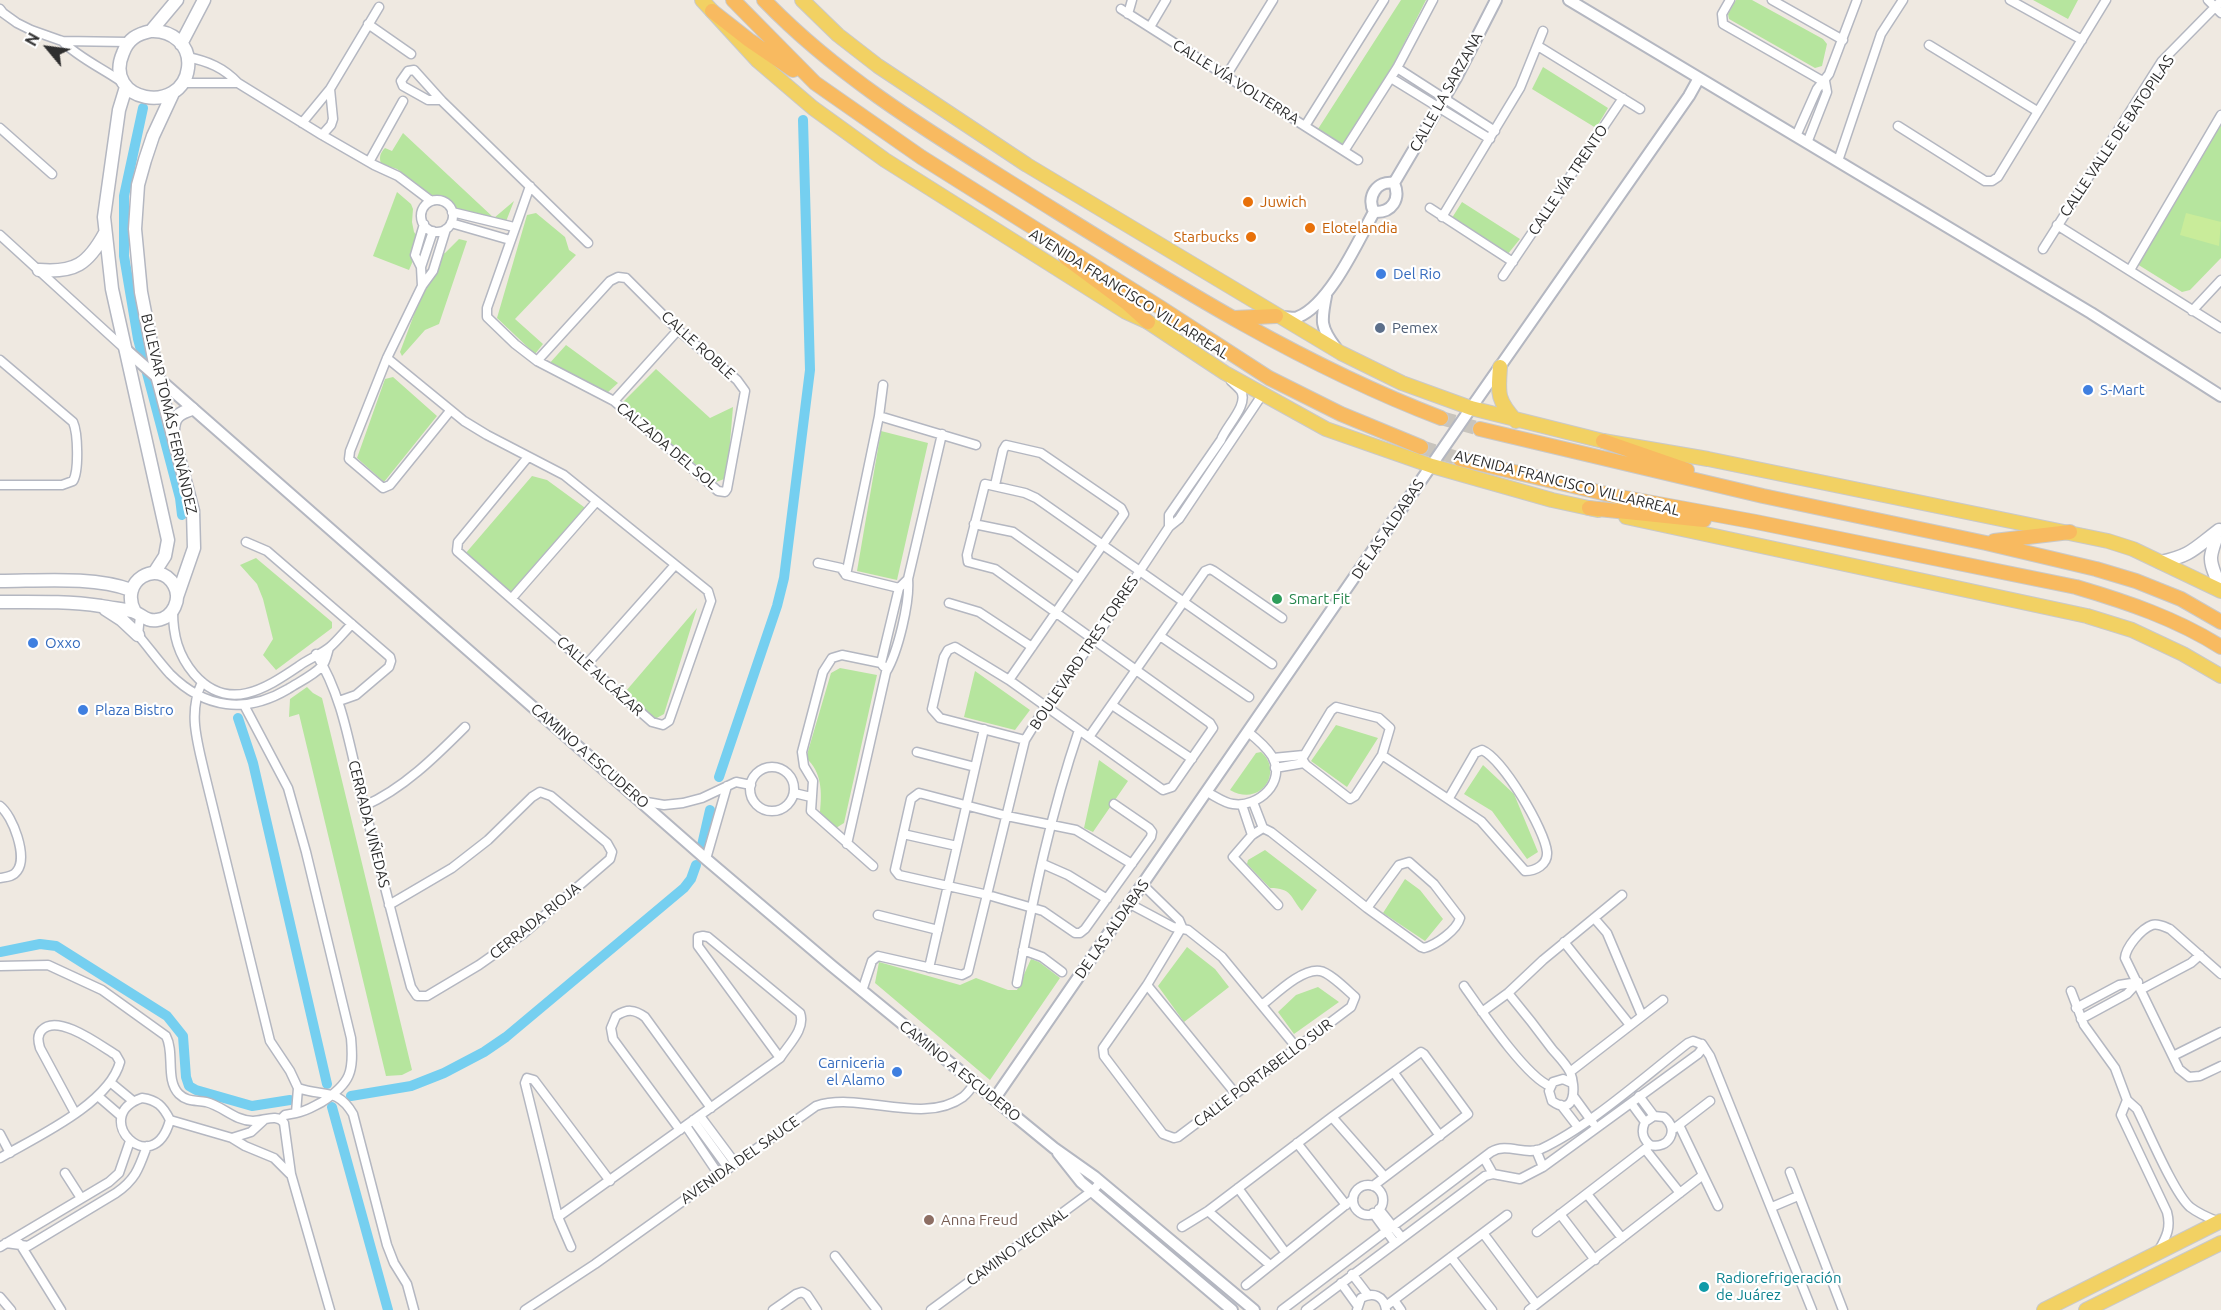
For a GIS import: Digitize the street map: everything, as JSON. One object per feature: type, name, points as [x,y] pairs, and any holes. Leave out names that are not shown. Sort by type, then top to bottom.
[{"type":"highway","name":"AVENIDA FRANCISCO VILLARREAL","points":[[733,0],[815,83],[921,157],[1269,378],[1341,414],[1421,447]]},
{"type":"highway","name":"AVENIDA FRANCISCO VILLARREAL","points":[[764,0],[837,65],[914,121],[1177,287],[1302,357],[1371,390],[1441,418]]},
{"type":"highway","points":[[712,11],[749,40],[815,83]]},
{"type":"highway","points":[[1025,224],[1148,322]]},
{"type":"highway","points":[[1232,318],[1276,316]]},
{"type":"highway","name":"AVENIDA FRANCISCO VILLARREAL","points":[[1480,429],[1763,496],[1986,543],[2096,569],[2136,581],[2181,599],[2221,621]]},
{"type":"highway","points":[[1603,441],[1763,496]]},
{"type":"highway","name":"AVENIDA FRANCISCO VILLARREAL","points":[[1460,459],[1615,496],[2076,587],[2123,601],[2166,618],[2221,648]]},
{"type":"highway","points":[[1589,508],[1686,519],[1756,522]]},
{"type":"highway","points":[[1986,543],[2070,532]]},
{"type":"main road","points":[[151,31],[177,0]]},
{"type":"main road","points":[[182,44],[204,0]]},
{"type":"main road","name":"AVENIDA FRANCISCO VILLARREAL","points":[[702,0],[758,61],[813,108],[876,153],[1126,312],[1148,322],[1225,373],[1326,429],[1432,466],[1589,508],[2087,616],[2132,630],[2183,654],[2221,676]]},
{"type":"main road","points":[[802,0],[838,34],[878,66],[1037,171],[1276,316],[1341,353],[1402,383],[1470,408],[1603,441],[1708,459],[2070,532],[2133,549],[2221,590]]},
{"type":"main road","points":[[151,31],[162,31],[182,44],[188,57],[188,71],[183,83],[173,93],[160,98],[140,96],[124,84],[119,73],[120,61],[128,42],[136,36],[151,31]]},
{"type":"main road","name":"BULEVAR TOMÁS FERNÁNDEZ","points":[[124,84],[104,217],[112,289],[129,352],[168,540],[165,556],[154,573]]},
{"type":"main road","name":"BULEVAR TOMÁS FERNÁNDEZ","points":[[173,93],[153,136],[145,160],[135,211],[135,229],[141,292],[154,374],[193,511],[194,548],[177,597]]},
{"type":"main road","points":[[39,270],[59,272],[78,266],[94,252],[105,233]]},
{"type":"main road","points":[[1500,367],[1498,393],[1502,405],[1516,421]]},
{"type":"main road","points":[[173,435],[173,425],[177,415],[192,409]]},
{"type":"main road","points":[[2160,562],[2191,553],[2220,528]]},
{"type":"main road","points":[[2220,528],[2210,554],[2210,562],[2221,590]]},
{"type":"main road","points":[[0,602],[56,602],[99,606],[137,614],[154,621],[168,616],[173,610],[177,597],[173,583],[168,578],[154,573],[140,578],[131,590],[130,597],[137,614]]},
{"type":"main road","points":[[0,581],[101,583],[118,585],[131,590]]},
{"type":"main road","points":[[99,606],[114,614],[138,635]]},
{"type":"main road","points":[[2044,1310],[2220,1222]]},
{"type":"main road","points":[[2085,1310],[2221,1243]]},
{"type":"street","name":"CALLE VÍA VOLTERRA","points":[[1131,0],[1125,11],[1358,160]]},
{"type":"street","points":[[1150,27],[1166,0]]},
{"type":"street","points":[[1226,76],[1273,0]]},
{"type":"street","points":[[1305,126],[1384,0]]},
{"type":"street","points":[[1344,151],[1397,68],[1433,0]]},
{"type":"street","name":"CALLE LA SARZANA","points":[[1374,212],[1384,211],[1393,206],[1397,197],[1394,183],[1442,103],[1497,0]]},
{"type":"street","points":[[1569,0],[2091,313],[2221,396]]},
{"type":"street","points":[[1730,0],[1722,14],[1724,24],[1825,81]]},
{"type":"street","points":[[1773,0],[1843,40]]},
{"type":"street","points":[[1796,136],[1817,89],[1829,74],[1857,0]]},
{"type":"street","points":[[1838,161],[1881,34],[1903,0]]},
{"type":"street","points":[[2010,0],[2082,39]]},
{"type":"street","points":[[1898,126],[1986,181],[1989,182],[1998,177],[2106,0]]},
{"type":"street","name":"CALLE VALLE DE BATOPILAS","points":[[2043,249],[2162,61],[2216,5]]},
{"type":"street","points":[[302,123],[330,89],[379,7]]},
{"type":"street","points":[[1,12],[31,30],[62,41],[128,42]]},
{"type":"street","points":[[368,24],[411,54]]},
{"type":"street","points":[[1442,217],[1520,88],[1543,31]]},
{"type":"street","points":[[62,41],[77,54],[101,67],[124,84]]},
{"type":"street","points":[[1929,45],[2037,111]]},
{"type":"street","points":[[1538,46],[1640,109]]},
{"type":"street","points":[[188,57],[212,64],[228,72],[238,83],[322,135],[403,180],[430,201],[441,200],[450,207],[452,212],[433,272],[422,286],[387,358],[349,459],[383,488],[390,485],[450,411]]},
{"type":"street","points":[[1397,68],[1490,139]]},
{"type":"street","points":[[441,100],[428,100],[403,86],[401,81],[408,71],[414,70],[441,100],[588,243]]},
{"type":"street","points":[[1391,78],[1495,131]]},
{"type":"street","name":"DE LAS ALDABAS","points":[[995,1098],[1470,408],[1689,96],[1699,78]]},
{"type":"street","points":[[1807,143],[1827,92],[1825,81]]},
{"type":"street","points":[[183,83],[238,83]]},
{"type":"street","points":[[322,135],[333,119],[330,89]]},
{"type":"street","name":"CALLE VÍA TRENTO","points":[[1503,276],[1623,98]]},
{"type":"street","points":[[369,162],[403,102]]},
{"type":"street","points":[[2130,270],[2221,115]]},
{"type":"street","points":[[0,128],[52,174]]},
{"type":"street","name":"CALLE LA SARZANA","points":[[1341,353],[1323,327],[1321,318],[1326,296],[1374,212],[1371,202],[1374,190],[1383,183],[1394,183]]},
{"type":"street","name":"CALZADA DEL SOL","points":[[530,186],[514,227],[486,314],[514,344],[537,361],[614,401],[718,491],[725,492]]},
{"type":"street","points":[[421,267],[415,255],[424,224],[421,214],[430,201]]},
{"type":"street","points":[[1430,208],[1514,262]]},
{"type":"street","points":[[452,212],[514,227]]},
{"type":"street","points":[[424,224],[433,231]]},
{"type":"street","points":[[2057,225],[2221,328]]},
{"type":"street","points":[[433,231],[448,226],[510,240]]},
{"type":"street","points":[[422,286],[421,267],[433,231]]},
{"type":"street","name":"CAMINO A ESCUDERO","points":[[0,235],[192,409],[706,859],[862,991],[1054,1148],[1101,1182],[1254,1310]]},
{"type":"street","name":"CALLE ROBLE","points":[[537,361],[610,281],[618,277],[626,278],[678,330],[737,380],[745,391],[725,492]]},
{"type":"street","points":[[2192,310],[2221,280]]},
{"type":"street","name":"CALLE LA SARZANA","points":[[1276,316],[1296,318],[1326,296]]},
{"type":"street","points":[[614,401],[678,330]]},
{"type":"street","name":"CALLE ALCÁZAR","points":[[387,358],[450,411],[487,435],[564,475],[705,587],[711,596],[711,601],[669,721],[663,725],[652,722],[459,554],[458,542],[528,457]]},
{"type":"street","points":[[0,360],[75,425],[77,474],[73,481],[63,485],[0,485]]},
{"type":"street","points":[[1225,373],[1241,391],[1243,400],[1242,406],[1224,431],[1225,442]]},
{"type":"street","points":[[846,574],[879,416],[883,385]]},
{"type":"street","name":"BOULEVARD TRES TORRES","points":[[929,968],[962,975],[970,967],[1025,740],[1169,527],[1179,519],[1225,442],[1262,395]]},
{"type":"street","points":[[879,416],[976,445]]},
{"type":"street","points":[[847,843],[886,672],[893,661],[909,593],[908,579],[942,434]]},
{"type":"street","points":[[995,485],[1006,445],[1041,453],[1123,511],[1122,519],[1009,680]]},
{"type":"street","points":[[1025,740],[940,718],[932,712],[945,653],[955,647],[1009,680],[1163,790],[1172,787],[1213,731],[1212,726],[995,569],[968,562],[967,555],[985,484],[1036,498],[1272,664]]},
{"type":"street","points":[[512,598],[596,502]]},
{"type":"street","points":[[974,524],[1013,532],[1079,579]]},
{"type":"street","points":[[246,542],[267,551],[388,654],[391,661],[389,667],[356,695],[339,701]]},
{"type":"street","points":[[818,563],[841,568],[846,574],[899,588]]},
{"type":"street","points":[[587,664],[675,565]]},
{"type":"street","points":[[1089,737],[1205,571],[1210,569],[1282,618]]},
{"type":"street","points":[[886,672],[881,663],[899,588],[908,579]]},
{"type":"street","points":[[949,603],[979,612],[1032,647]]},
{"type":"street","points":[[173,610],[176,642],[182,657],[202,682],[218,692],[230,695],[269,686],[316,654],[329,648],[352,624]]},
{"type":"street","points":[[137,614],[138,635],[169,673],[196,694],[215,702],[244,705],[273,698],[323,665],[329,648]]},
{"type":"street","points":[[1160,636],[1249,697]]},
{"type":"street","name":"CERRADA VIÑEDAS","points":[[316,654],[339,701],[389,905],[411,987],[417,996]]},
{"type":"street","points":[[873,866],[813,814],[810,805],[813,781],[805,769],[802,746],[826,665],[831,658],[842,655],[881,663]]},
{"type":"street","points":[[202,682],[196,694],[194,729],[270,1041],[298,1088],[296,1113]]},
{"type":"street","points":[[269,686],[273,698]]},
{"type":"street","points":[[244,705],[288,788],[306,852],[351,1038],[353,1061],[348,1079],[333,1094],[308,1111],[285,1115],[281,1119]]},
{"type":"street","points":[[1112,705],[1192,759]]},
{"type":"street","points":[[1273,758],[1305,756],[1350,799],[1355,796],[1382,755],[1390,733],[1388,725],[1379,718],[1336,707],[1331,711],[1305,756],[1275,768]]},
{"type":"street","points":[[364,806],[411,777],[465,727]]},
{"type":"street","points":[[862,991],[870,965],[875,957],[929,968],[984,729]]},
{"type":"street","points":[[1017,983],[1031,908],[1079,730]]},
{"type":"street","points":[[1207,792],[1228,803],[1242,805],[1260,800],[1267,793],[1274,779],[1273,758],[1261,742],[1248,732]]},
{"type":"street","points":[[1382,755],[1481,821],[1525,871],[1533,871],[1545,861],[1547,853],[1544,839],[1519,792],[1506,771],[1487,752],[1482,750],[1475,753],[1449,798]]},
{"type":"street","points":[[917,752],[975,767]]},
{"type":"street","points":[[765,768],[780,769],[791,778],[794,793],[786,806],[779,810],[765,810],[753,800],[751,785],[758,772],[765,768]]},
{"type":"street","points":[[791,778],[805,769]]},
{"type":"street","points":[[641,801],[664,805],[682,803],[702,798],[736,782],[751,785]]},
{"type":"street","points":[[706,859],[727,786]]},
{"type":"street","name":"CERRADA RIOJA","points":[[389,905],[452,868],[488,840],[540,792],[551,796],[607,843],[612,852],[609,859],[523,934],[479,965],[427,996],[417,996]]},
{"type":"street","points":[[794,793],[811,797]]},
{"type":"street","points":[[1114,804],[1152,832],[1132,864],[1083,932],[1075,933],[1043,911],[988,895],[900,875],[895,870],[911,799],[919,793],[1007,816],[1076,830],[1132,864]]},
{"type":"street","points":[[1253,802],[1263,828],[1270,832],[1367,908],[1420,947],[1431,946],[1457,926],[1460,916],[1434,884],[1409,862],[1399,865],[1367,908]]},
{"type":"street","points":[[1242,805],[1252,835]]},
{"type":"street","points":[[0,806],[11,818],[21,859],[13,875],[0,879]]},
{"type":"street","points":[[1263,828],[1252,835],[1234,855],[1234,859],[1278,905]]},
{"type":"street","points":[[903,834],[957,846]]},
{"type":"street","points":[[1043,864],[1068,875],[1107,899]]},
{"type":"street","points":[[1143,885],[1179,920],[1182,927]]},
{"type":"street","points":[[1482,1012],[1508,993],[1564,942],[1622,895]]},
{"type":"street","points":[[1130,904],[1173,927],[1182,927],[1191,932],[1222,957],[1297,1048]]},
{"type":"street","points":[[878,915],[938,930]]},
{"type":"street","points":[[1594,918],[1607,933],[1642,1016]]},
{"type":"street","points":[[2221,974],[2170,929],[2161,925],[2151,926],[2130,944],[2126,952],[2126,958],[2179,1069],[2189,1077],[2200,1076],[2221,1066]]},
{"type":"street","points":[[1182,927],[1147,985],[1235,1093]]},
{"type":"street","points":[[558,1217],[780,1058],[801,1027],[800,1013],[708,937],[698,937],[698,946],[780,1058]]},
{"type":"street","points":[[1564,942],[1630,1025]]},
{"type":"street","points":[[1023,950],[1042,957],[1062,972]]},
{"type":"street","points":[[2081,1019],[2140,986],[2191,963],[2200,955]]},
{"type":"street","points":[[0,966],[48,965],[102,990],[166,1036],[171,1045],[173,1083],[178,1093],[184,1098],[208,1103],[245,1121],[276,1117],[281,1119],[284,1123],[291,1174],[330,1310]]},
{"type":"street","name":"CALLE PORTABELLO SUR","points":[[1147,985],[1107,1040],[1103,1053],[1163,1134],[1174,1138],[1351,1007],[1355,997],[1326,974],[1317,970],[1298,977],[1262,1005]]},
{"type":"street","points":[[2076,1008],[2119,985],[2140,986]]},
{"type":"street","points":[[1464,986],[1482,1012],[1535,1077],[1541,1083],[1550,1086]]},
{"type":"street","points":[[2071,991],[2081,1019],[2092,1039],[2115,1068],[2127,1100],[2137,1109],[2179,1193],[2189,1206],[2204,1216],[2220,1222]]},
{"type":"street","points":[[1508,993],[1570,1072],[1574,1097],[1597,1128]]},
{"type":"street","points":[[1570,1072],[1663,1000]]},
{"type":"street","points":[[711,1108],[645,1017],[630,1010],[616,1016],[611,1028],[613,1039],[732,1166]]},
{"type":"street","points":[[0,1158],[75,1113],[99,1097],[118,1069],[120,1062],[116,1055],[67,1027],[57,1024],[47,1026],[40,1031],[38,1039],[40,1048],[75,1113]]},
{"type":"street","points":[[2173,1056],[2221,1032]]},
{"type":"street","points":[[1282,1310],[1494,1149],[1536,1150],[1590,1119],[1693,1041],[1701,1044],[1710,1056],[1812,1310]]},
{"type":"street","points":[[1306,1310],[1485,1176],[1493,1174],[1520,1179],[1543,1167],[1698,1054],[1702,1049],[1701,1044]]},
{"type":"street","points":[[1182,1227],[1208,1211],[1418,1053],[1424,1054],[1467,1110],[1467,1117],[1373,1186]]},
{"type":"street","points":[[1394,1072],[1440,1136]]},
{"type":"street","points":[[571,1247],[558,1217],[525,1083],[527,1078],[534,1080],[610,1181]]},
{"type":"street","points":[[1572,1083],[1567,1080],[1557,1080],[1550,1086],[1550,1096],[1556,1104],[1561,1105],[1578,1127]]},
{"type":"street","points":[[110,1082],[133,1101]]},
{"type":"street","name":"AVENIDA DEL SAUCE","points":[[525,1310],[595,1264],[808,1111],[837,1101],[920,1108],[936,1107],[964,1096],[975,1082]]},
{"type":"street","points":[[298,1088],[333,1094],[348,1107],[352,1114],[387,1245],[394,1263],[407,1284],[414,1310]]},
{"type":"street","points":[[1639,1096],[1654,1116]]},
{"type":"street","points":[[99,1097],[121,1116]]},
{"type":"street","points":[[1561,1105],[1571,1101],[1574,1097]]},
{"type":"street","points":[[170,1120],[163,1137],[147,1146],[138,1146],[129,1142],[123,1134],[121,1125],[121,1116],[126,1107],[142,1098],[151,1099],[160,1103],[170,1120],[232,1138],[274,1158],[291,1174]]},
{"type":"street","points":[[2127,1100],[2121,1115],[2167,1212],[2170,1225],[2166,1238],[2157,1253]]},
{"type":"street","points":[[1537,1232],[1648,1147],[1666,1144],[1676,1127],[1710,1101]]},
{"type":"street","points":[[1631,1103],[1645,1122]]},
{"type":"street","points":[[1680,1193],[1643,1137],[1645,1122],[1654,1116],[1664,1117],[1676,1127],[1718,1206]]},
{"type":"street","points":[[1332,1117],[1384,1176]]},
{"type":"street","points":[[232,1138],[251,1132],[264,1120]]},
{"type":"street","points":[[690,1123],[719,1175]]},
{"type":"street","points":[[0,1134],[10,1153]]},
{"type":"street","points":[[3,1245],[109,1182],[119,1173],[129,1142]]},
{"type":"street","points":[[1246,1286],[1349,1202],[1362,1186],[1373,1186],[1382,1193],[1383,1199],[1376,1211],[1368,1214],[1358,1210],[1349,1202],[1297,1143]]},
{"type":"street","points":[[3,1245],[28,1246],[130,1183],[138,1172],[147,1146]]},
{"type":"street","name":"CAMINO A ESCUDERO","points":[[1054,1148],[1081,1182],[1232,1310]]},
{"type":"street","points":[[1536,1150],[1543,1167]]},
{"type":"street","points":[[1485,1158],[1493,1174]]},
{"type":"street","points":[[65,1173],[81,1198]]},
{"type":"street","points":[[1790,1173],[1844,1310]]},
{"type":"street","points":[[1528,1310],[1703,1175]]},
{"type":"street","name":"CAMINO VECINAL","points":[[931,1310],[1101,1182]]},
{"type":"street","points":[[1238,1188],[1285,1252]]},
{"type":"street","points":[[1587,1194],[1622,1238]]},
{"type":"street","points":[[1772,1208],[1798,1197]]},
{"type":"street","points":[[1208,1211],[1270,1265]]},
{"type":"street","points":[[1376,1211],[1399,1240]]},
{"type":"street","points":[[1560,1214],[1595,1260]]},
{"type":"street","points":[[1388,1305],[1507,1215]]},
{"type":"street","points":[[1483,1233],[1536,1304]]},
{"type":"street","points":[[16,1236],[61,1310]]},
{"type":"street","points":[[836,1256],[877,1310]]},
{"type":"street","points":[[1451,1257],[1492,1310]]},
{"type":"street","points":[[1339,1267],[1347,1278],[1368,1295]]},
{"type":"street","points":[[1347,1278],[1357,1308]]},
{"type":"street","points":[[773,1310],[802,1292],[807,1295],[817,1310]]},
{"type":"street","points":[[1357,1308],[1361,1298],[1376,1295],[1388,1305],[1401,1310]]},
{"type":"street","points":[[0,1297],[11,1310]]},
{"type":"green space","points":[[1401,0],[1426,0],[1387,77],[1343,146],[1318,129]]},
{"type":"green space","points":[[1736,0],[1752,0],[1823,39],[1827,44],[1822,66],[1815,68],[1729,19],[1728,14]]},
{"type":"green space","points":[[2033,0],[2078,0],[2068,19]]},
{"type":"green space","points":[[1543,67],[1608,108],[1596,128],[1532,89]]},
{"type":"green space","points":[[2221,124],[2221,258],[2190,290],[2182,292],[2137,264]]},
{"type":"green space","points":[[403,133],[494,218],[514,201],[505,224],[455,210],[443,200],[429,197],[417,184],[397,169],[381,164],[382,152],[385,148],[392,151]]},
{"type":"green space","points":[[397,192],[411,204],[414,232],[421,242],[409,270],[373,256]]},
{"type":"green space","points":[[1462,202],[1520,239],[1507,255],[1450,221]]},
{"type":"green space","points":[[536,213],[565,237],[569,250],[576,255],[515,319],[543,344],[535,354],[497,318],[527,215]]},
{"type":"green space","points":[[2186,213],[2221,222],[2219,246],[2180,235]]},
{"type":"green space","points":[[459,239],[467,241],[439,324],[425,330],[402,356],[400,352],[436,256],[445,253]]},
{"type":"green space","points":[[566,345],[618,383],[606,394],[548,365]]},
{"type":"green space","points":[[656,369],[710,418],[733,407],[727,478],[716,482],[625,406],[623,402]]},
{"type":"green space","points":[[393,377],[437,416],[384,482],[357,458],[385,379]]},
{"type":"green space","points":[[881,431],[928,443],[897,580],[857,571]]},
{"type":"green space","points":[[532,476],[547,480],[588,510],[513,595],[465,554]]},
{"type":"green space","points":[[256,558],[332,622],[332,628],[276,670],[263,655],[273,639],[263,599],[257,584],[240,565]]},
{"type":"green space","points":[[697,608],[664,714],[655,719],[626,691]]},
{"type":"green space","points":[[840,668],[877,675],[844,823],[836,828],[820,812],[820,783],[815,770],[806,758],[831,673]]},
{"type":"green space","points":[[975,671],[1030,710],[1015,730],[964,717]]},
{"type":"green space","points":[[307,687],[322,698],[412,1070],[402,1075],[386,1076],[299,714],[289,717],[290,699]]},
{"type":"green space","points":[[1336,725],[1378,738],[1347,787],[1311,761]]},
{"type":"green space","points":[[1261,752],[1268,760],[1270,768],[1266,785],[1251,794],[1241,794],[1230,790],[1256,753]]},
{"type":"green space","points":[[1099,760],[1128,781],[1093,832],[1084,828]]},
{"type":"green space","points":[[1483,765],[1514,794],[1538,852],[1527,859],[1492,811],[1464,794]]},
{"type":"green space","points":[[1265,850],[1317,890],[1302,911],[1290,894],[1277,888],[1270,888],[1247,864],[1248,860]]},
{"type":"green space","points":[[1405,879],[1420,890],[1443,919],[1425,941],[1383,913]]},
{"type":"green space","points":[[1187,947],[1215,969],[1229,987],[1184,1022],[1158,986]]},
{"type":"green space","points":[[1031,959],[1039,962],[1060,978],[990,1080],[875,983],[879,962],[960,985],[976,978],[1008,990],[1017,990]]},
{"type":"green space","points":[[1318,987],[1339,1002],[1294,1034],[1278,1012],[1296,995]]},
{"type":"waterway","points":[[143,108],[124,196],[124,256],[138,339],[180,498],[182,515]]},
{"type":"waterway","points":[[719,777],[777,606],[784,578],[810,370],[803,120]]},
{"type":"waterway","points":[[238,718],[253,763],[327,1084]]},
{"type":"waterway","points":[[702,845],[710,810]]},
{"type":"waterway","points":[[351,1096],[411,1086],[444,1073],[484,1052],[506,1037],[684,888],[691,879],[696,865]]},
{"type":"waterway","points":[[0,952],[40,944],[56,946],[167,1016],[183,1036],[186,1077],[189,1086],[196,1090],[252,1106],[290,1100]]},
{"type":"waterway","points":[[332,1107],[388,1310]]},
{"type":"tunnel","points":[[1441,418],[1480,429]]},
{"type":"tunnel","points":[[1421,447],[1460,459]]},
{"type":"place","name":"Juwich","points":[[1248,202]]},
{"type":"place","name":"Elotelandia","points":[[1310,228]]},
{"type":"place","name":"Starbucks","points":[[1251,237]]},
{"type":"place","name":"Del Rio","points":[[1381,274]]},
{"type":"place","name":"Pemex","points":[[1380,328]]},
{"type":"place","name":"S-Mart","points":[[2088,390]]},
{"type":"place","name":"Smart Fit","points":[[1277,599]]},
{"type":"place","name":"Oxxo","points":[[33,643]]},
{"type":"place","name":"Plaza Bistro","points":[[83,710]]},
{"type":"place","name":"Carniceria el Alamo","points":[[897,1072]]},
{"type":"place","name":"Anna Freud","points":[[929,1220]]},
{"type":"place","name":"Radiorefrigeración de Juárez","points":[[1704,1287]]}]
